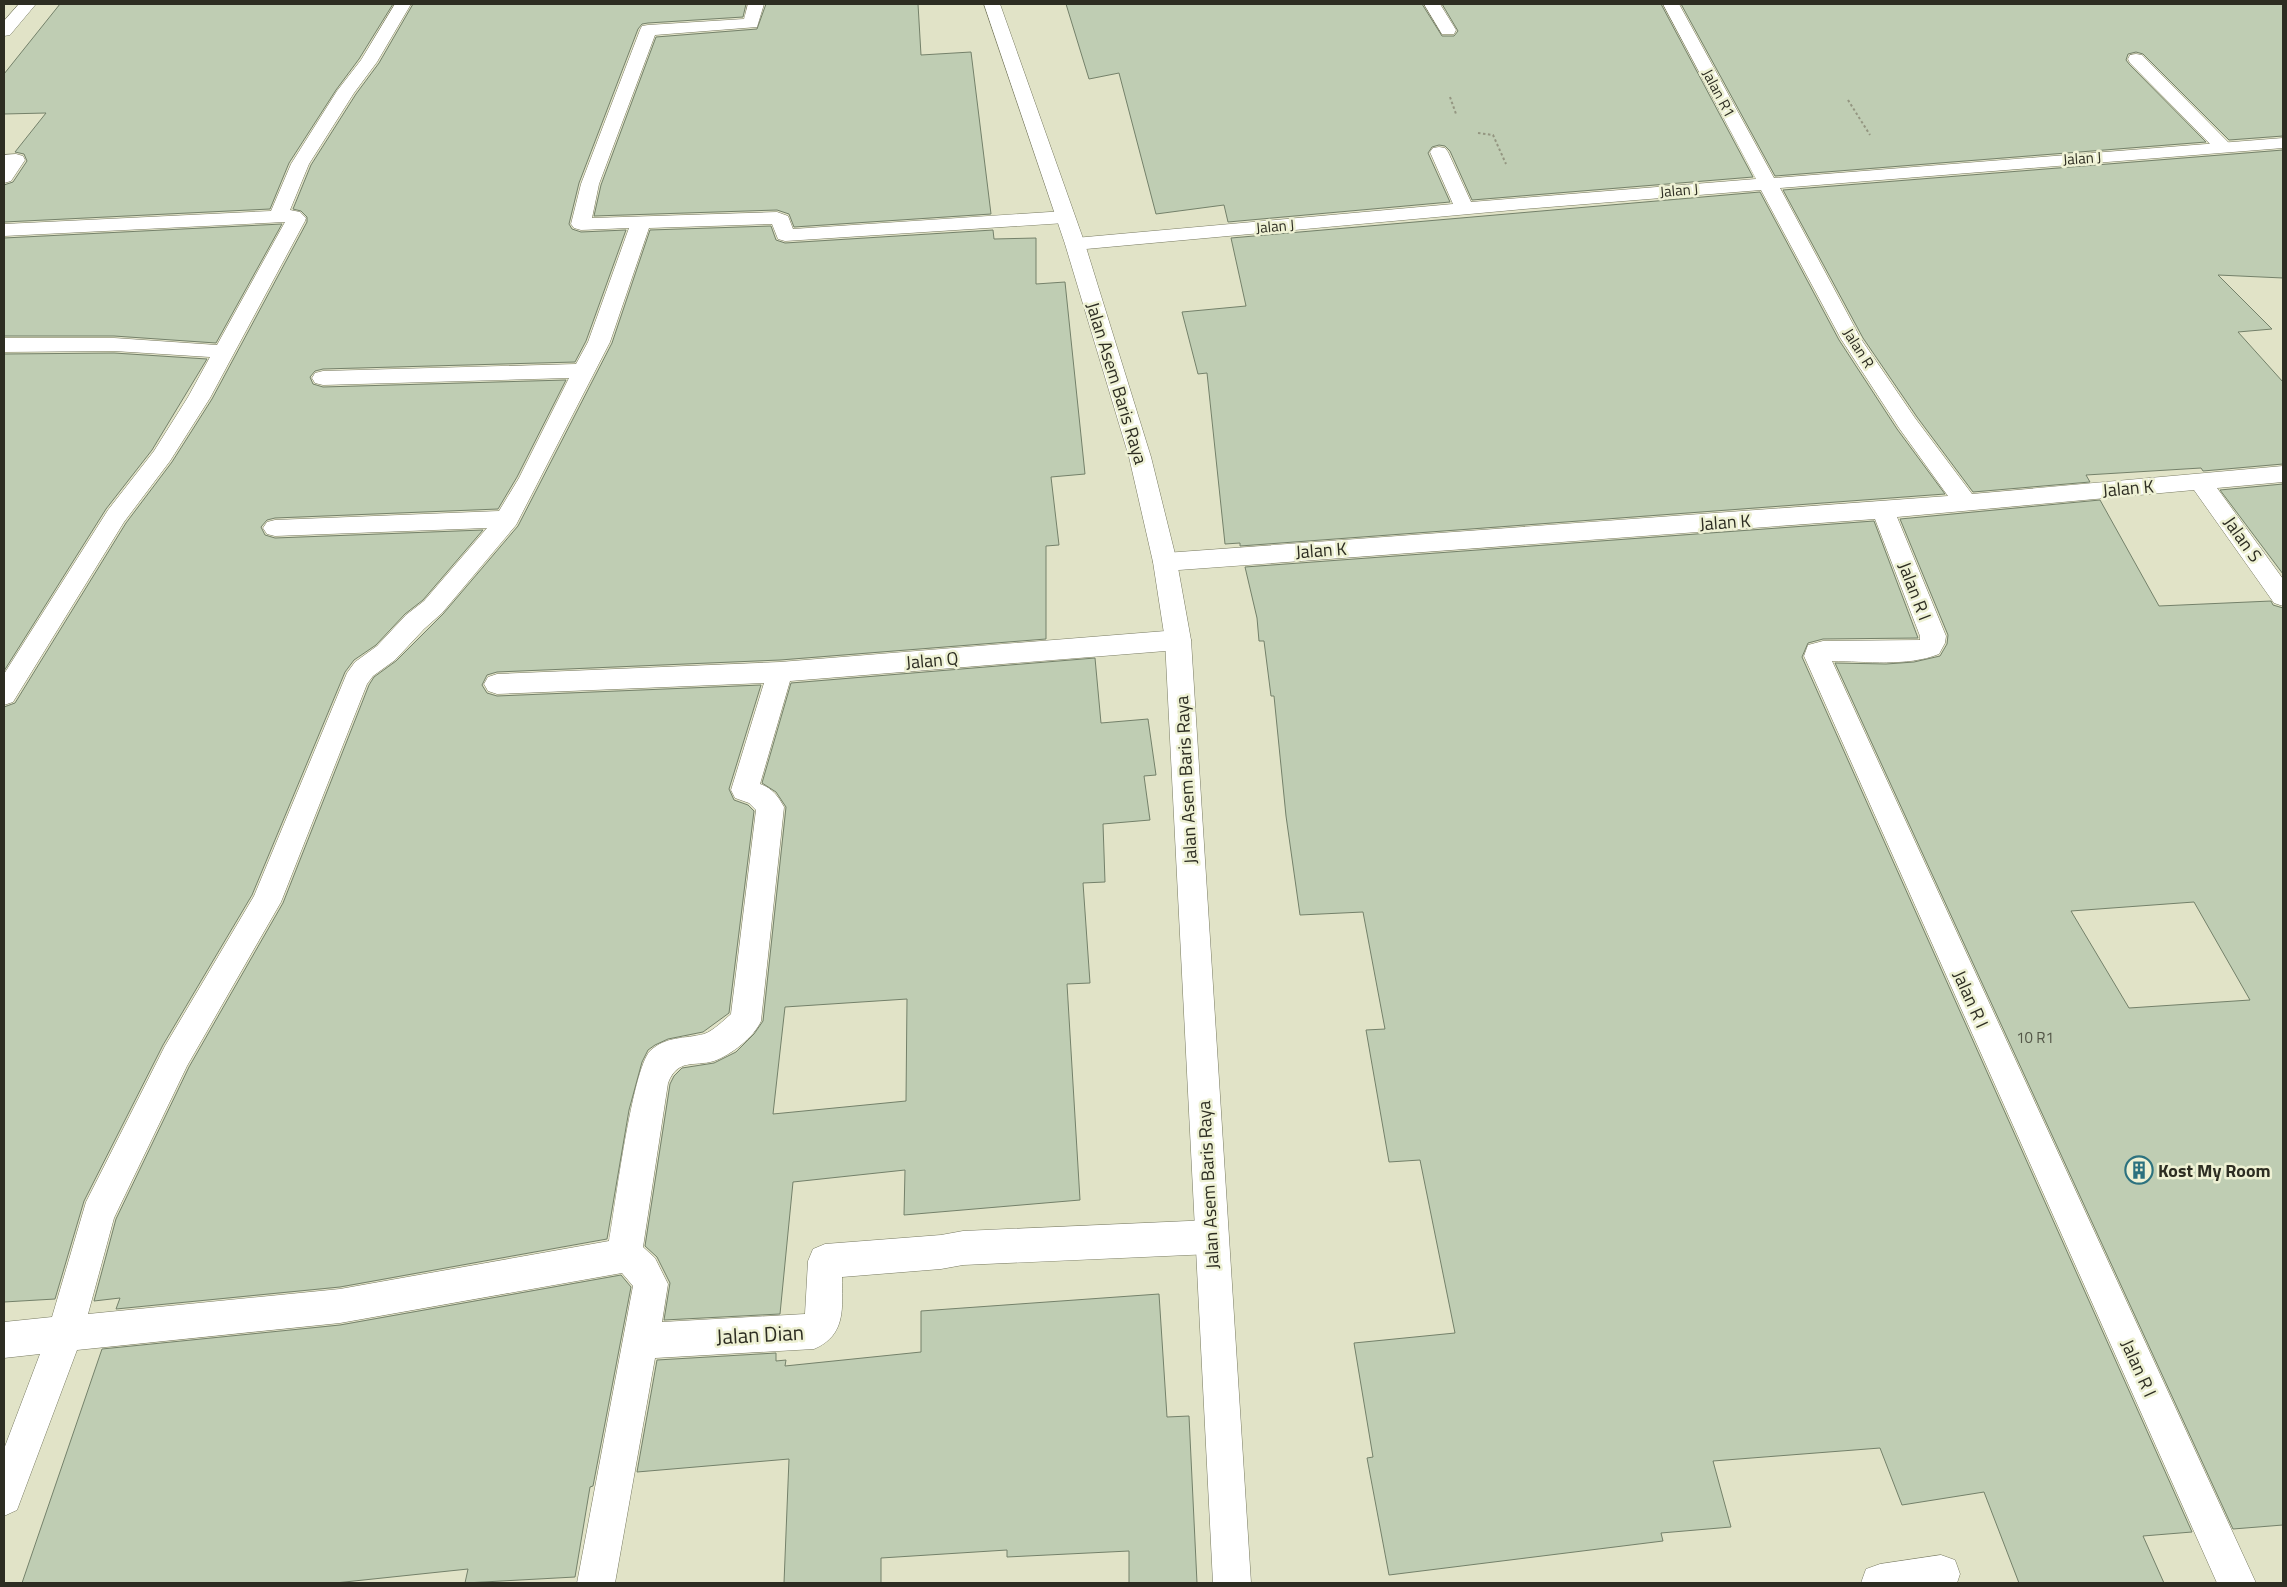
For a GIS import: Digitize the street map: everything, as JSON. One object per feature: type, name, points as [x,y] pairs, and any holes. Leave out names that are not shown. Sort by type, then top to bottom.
[{"type":"street","points":[[4,32],[28,4]]},
{"type":"street","points":[[278,216],[300,164],[346,91],[368,62],[403,4]]},
{"type":"street","points":[[756,4],[751,24],[648,30],[590,184],[581,224],[777,218],[781,220],[785,235],[1064,217]]},
{"type":"street","name":"Jalan Asem Baris Raya","points":[[992,4],[1074,244],[1140,456],[1165,562],[1178,640],[1232,1583]]},
{"type":"street","points":[[1432,4],[1448,30]]},
{"type":"street","name":"Jalan R1","points":[[1670,4],[1767,183]]},
{"type":"street","points":[[2136,59],[2223,147]]},
{"type":"street","name":"Jalan J","points":[[1074,244],[1464,208],[2283,143]]},
{"type":"street","points":[[1439,152],[1464,208]]},
{"type":"street","points":[[4,160],[16,160],[4,177]]},
{"type":"street","name":"Jalan R","points":[[1767,183],[1851,339],[1907,423],[1966,503]]},
{"type":"street","points":[[4,230],[278,216],[293,216],[296,218],[259,290],[199,398],[162,456],[116,516],[4,695]]},
{"type":"street","points":[[4,1497],[66,1332],[98,1214],[176,1056],[266,902],[356,680],[364,669],[386,653],[415,622],[433,607],[508,519],[511,510],[548,444],[582,371],[603,333],[641,222]]},
{"type":"street","points":[[4,345],[87,342],[157,345],[224,352]]},
{"type":"street","points":[[323,378],[582,371]]},
{"type":"street","name":"Jalan K","points":[[1165,562],[1883,510],[2283,474]]},
{"type":"street","name":"Jalan S","points":[[2201,482],[2283,597]]},
{"type":"street","name":"Jalan R I","points":[[1883,510],[1933,636],[1932,645],[1929,649],[1921,650],[1823,651],[1817,652],[1817,656],[2237,1583]]},
{"type":"street","points":[[275,528],[508,519]]},
{"type":"street","name":"Jalan Q","points":[[496,684],[686,674],[780,672],[1178,640]]},
{"type":"street","points":[[624,1256],[652,1084],[660,1063],[674,1052],[712,1047],[746,1021],[770,807],[759,795],[746,790],[780,672]]},
{"type":"street","name":"Jalan Dian","points":[[641,1341],[814,1331],[824,1319],[825,1261],[941,1252],[963,1248],[1211,1237]]},
{"type":"street","points":[[4,1340],[66,1332],[340,1306],[624,1256],[641,1266],[650,1284],[596,1583]]},
{"type":"street","points":[[1880,1583],[1941,1574]]},
{"type":"path","points":[[1450,97],[1456,115]]},
{"type":"path","points":[[1471,132],[1493,135],[1524,203]]},
{"type":"building","points":[[60,4],[393,4],[359,59],[336,90],[289,163],[270,209],[4,222],[4,185],[13,182],[27,161],[24,154],[15,152],[46,113],[4,114],[4,74]]},
{"type":"building","points":[[413,4],[746,4],[743,17],[648,23],[642,24],[638,29],[579,183],[569,224],[572,229],[581,232],[626,230],[586,341],[575,362],[323,369],[315,371],[310,377],[313,384],[323,387],[566,380],[517,477],[498,509],[275,518],[267,520],[261,527],[265,535],[275,538],[483,530],[423,600],[405,614],[376,645],[354,660],[345,672],[252,895],[163,1045],[84,1201],[55,1299],[4,1302],[4,707],[15,703],[126,523],[172,462],[212,399],[307,222],[307,217],[301,211],[293,209],[311,165],[356,94],[379,63]]},
{"type":"building","points":[[766,4],[918,4],[921,55],[971,52],[991,214],[794,227],[789,214],[777,210],[594,216],[601,185],[656,37],[757,29]]},
{"type":"building","points":[[1066,4],[1422,4],[1442,36],[1454,36],[1458,31],[1442,4],[1661,4],[1753,177],[1472,200],[1450,151],[1445,146],[1439,145],[1432,147],[1428,153],[1450,202],[1228,222],[1224,205],[1156,214],[1119,73],[1089,79]]},
{"type":"building","points":[[1681,4],[2283,4],[2283,136],[2229,140],[2143,54],[2136,52],[2128,54],[2126,60],[2129,64],[2206,142],[1775,176]]},
{"type":"building","points":[[2283,150],[2283,278],[2218,275],[2272,329],[2238,332],[2283,382],[2283,464],[2203,471],[2201,468],[2086,475],[2090,482],[1973,492],[1917,417],[1863,338],[1783,190]]},
{"type":"building","points":[[1760,192],[1839,340],[1897,429],[1945,494],[1240,546],[1240,543],[1225,544],[1207,373],[1198,374],[1182,312],[1246,306],[1231,238]]},
{"type":"building","points":[[282,224],[216,343],[114,336],[4,336],[4,238]]},
{"type":"building","points":[[771,226],[776,240],[785,243],[993,230],[994,239],[1036,238],[1036,284],[1065,282],[1085,474],[1051,477],[1059,545],[1046,546],[1046,639],[780,660],[497,672],[487,675],[482,685],[487,693],[497,696],[761,685],[729,789],[734,800],[748,805],[754,811],[729,1013],[703,1032],[668,1039],[648,1050],[642,1062],[629,1110],[607,1239],[340,1287],[116,1309],[120,1298],[94,1301],[116,1219],[189,1067],[283,903],[369,685],[374,677],[396,661],[443,614],[518,526],[612,343],[650,230]]},
{"type":"building","points":[[114,353],[207,359],[152,450],[106,509],[4,671],[4,354]]},
{"type":"building","points":[[2283,484],[2283,574],[2220,490]]},
{"type":"building","points":[[2100,500],[2159,606],[2271,601],[2273,605],[2283,608],[2283,1525],[2233,1529],[1835,663],[1886,664],[1914,662],[1940,656],[1947,644],[1948,635],[1900,519]],"holes":[[[2194,902],[2250,1000],[2129,1008],[2071,911]]]},
{"type":"building","points":[[1874,521],[1918,638],[1823,639],[1808,643],[1802,657],[2192,1532],[2143,1536],[2164,1583],[2019,1583],[1984,1492],[1902,1505],[1880,1448],[1713,1461],[1731,1527],[1661,1533],[1663,1541],[1389,1575],[1367,1458],[1373,1457],[1354,1343],[1455,1333],[1420,1160],[1389,1162],[1366,1030],[1385,1029],[1363,912],[1300,915],[1286,816],[1274,696],[1271,696],[1264,641],[1259,641],[1257,618],[1245,567]]},
{"type":"building","points":[[1095,658],[1101,723],[1148,719],[1156,775],[1144,776],[1150,820],[1103,824],[1105,882],[1083,883],[1090,983],[1067,984],[1080,1200],[904,1215],[905,1170],[793,1182],[780,1314],[664,1320],[670,1283],[657,1257],[645,1246],[670,1084],[674,1076],[682,1068],[714,1063],[736,1052],[754,1034],[763,1021],[786,807],[776,792],[762,783],[791,683]],"holes":[[[907,999],[906,1101],[773,1114],[785,1007]]]},
{"type":"building","points":[[621,1275],[631,1287],[593,1486],[590,1487],[575,1577],[465,1583],[468,1569],[335,1583],[22,1583],[102,1349],[340,1325]]},
{"type":"building","points":[[1159,1294],[1167,1417],[1189,1416],[1197,1583],[1129,1583],[1129,1551],[1007,1557],[1007,1550],[881,1558],[881,1583],[784,1583],[789,1459],[637,1472],[657,1360],[776,1353],[776,1361],[786,1360],[785,1366],[921,1352],[921,1311]]},
{"type":"place","name":"Kost My Room","points":[[2139,1170]]}]
